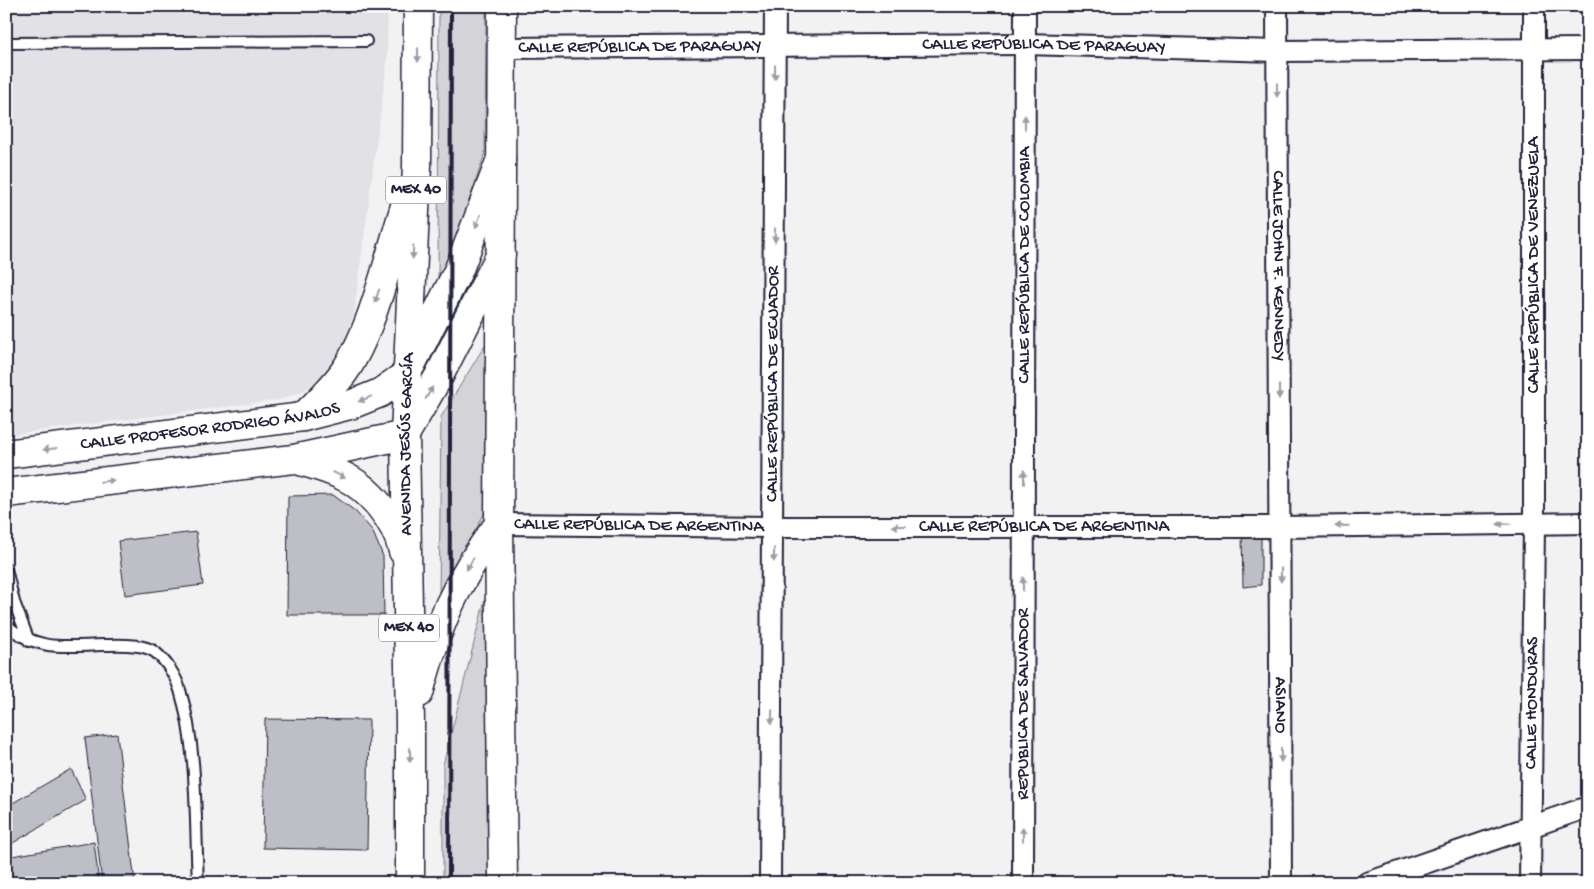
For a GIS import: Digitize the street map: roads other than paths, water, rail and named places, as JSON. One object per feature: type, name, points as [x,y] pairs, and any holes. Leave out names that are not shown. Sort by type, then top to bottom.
[{"type":"main road","name":"AVENIDA JESÚS GARCÍA","points":[[410,883],[410,723],[405,435],[417,166],[418,6]]},
{"type":"main road","points":[[502,6],[499,524],[503,883]]},
{"type":"main road","points":[[407,374],[459,269],[501,158]]},
{"type":"main road","points":[[303,416],[328,393],[346,370],[363,334],[417,166]]},
{"type":"main road","points":[[6,493],[294,459],[405,435],[438,376],[501,254]]},
{"type":"main road","name":"CALLE PROFESOR RODRIGO ÁVALOS","points":[[6,454],[303,416],[350,405],[380,393],[407,374]]},
{"type":"main road","points":[[294,459],[344,476],[365,492],[393,523],[401,541],[408,572]]},
{"type":"main road","points":[[410,723],[428,660],[443,617],[474,557],[499,524]]},
{"type":"street","name":"CALLE REPÚBLICA DE ECUADOR","points":[[770,883],[774,527],[775,6]]},
{"type":"street","name":"CALLE REPÚBLICA DE COLOMBIA","points":[[1023,525],[1025,6]]},
{"type":"street","name":"CALLE JOHN F. KENNEDY","points":[[1277,6],[1280,527]]},
{"type":"street","name":"CALLE REPÚBLICA DE VENEZUELA","points":[[1534,6],[1534,524]]},
{"type":"street","name":"CALLE REPÚBLICA DE PARAGUAY","points":[[502,48],[1025,44],[1276,52],[1588,49]]},
{"type":"street","name":"CALLE REPÚBLICA DE ARGENTINA","points":[[499,524],[774,527],[1023,525],[1280,527],[1588,523]]},
{"type":"street","name":"CALLE HONDURAS","points":[[1530,883],[1534,524]]},
{"type":"street","name":"REPUBLICA DE SALVADOR","points":[[1023,525],[1023,883]]},
{"type":"street","name":"ASIANO","points":[[1280,527],[1282,883]]},
{"type":"street","points":[[1367,883],[1588,807]]},
{"type":"lane","points":[[6,43],[366,41]]},
{"type":"lane","points":[[6,569],[14,602],[29,641]]},
{"type":"lane","points":[[6,625],[29,641],[43,646],[134,646],[154,651],[168,666],[180,688],[187,722],[198,883]]},
{"type":"railway","points":[[449,883],[451,6]]}]
